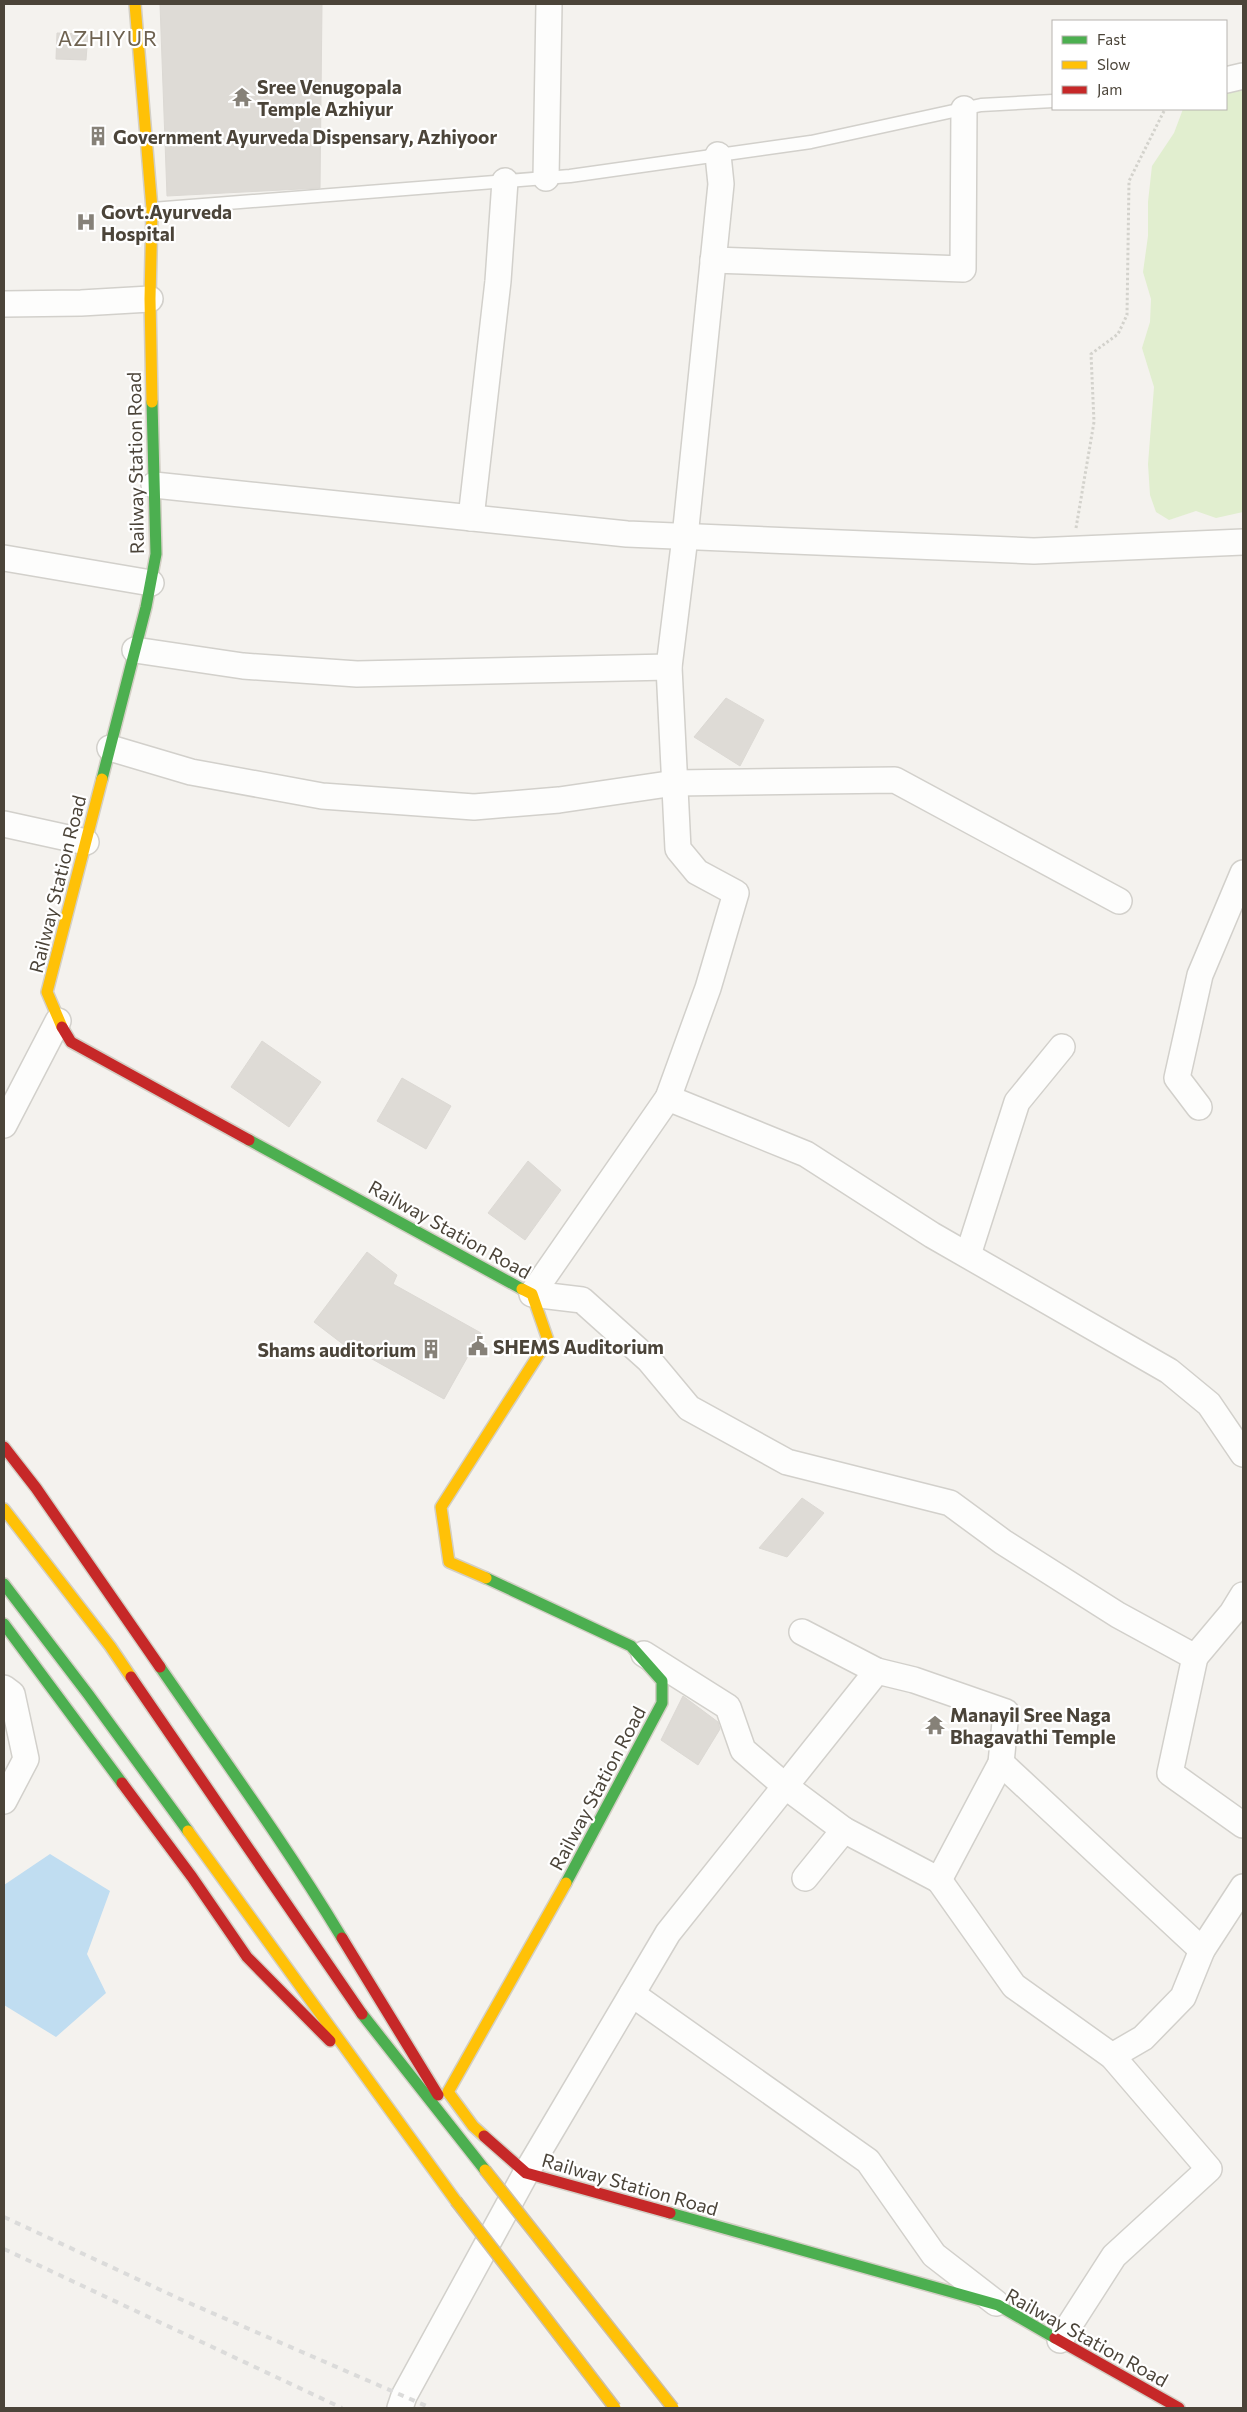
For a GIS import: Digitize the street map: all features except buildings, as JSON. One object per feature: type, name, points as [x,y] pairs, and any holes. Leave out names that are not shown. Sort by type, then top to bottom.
[{"type":"main road","name":"Railway Station Road","points":[[135,4],[152,209],[150,299],[156,554],[135,650],[47,992],[58,1021],[71,1042],[532,1294],[548,1340],[441,1507],[449,1562],[534,1599],[631,1646],[662,1681],[662,1703],[558,1898],[448,2092],[473,2126],[526,2173],[998,2305],[1179,2408]]},
{"type":"main road","points":[[4,1446],[36,1488],[196,1719],[240,1778],[304,1875],[470,2150]]},
{"type":"main road","points":[[4,1509],[110,1646],[351,2000],[673,2408]]},
{"type":"main road","points":[[4,1584],[88,1694],[359,2070],[456,2201],[615,2408]]},
{"type":"main road","points":[[4,1624],[192,1877],[247,1958],[359,2070]]},
{"type":"street","points":[[546,178],[549,4]]},
{"type":"street","points":[[1227,80],[1243,76]]},
{"type":"street","points":[[713,260],[963,269],[964,109]]},
{"type":"street","points":[[718,155],[721,184],[685,537],[669,667],[678,849],[697,872],[736,893],[708,988],[668,1098],[532,1294],[582,1300],[649,1360],[689,1408],[787,1462],[950,1503],[1004,1542],[1118,1615],[1195,1657]]},
{"type":"street","points":[[471,518],[498,281],[505,182]]},
{"type":"street","points":[[4,304],[81,303],[150,299]]},
{"type":"street","points":[[154,485],[627,534],[1034,551],[1243,542]]},
{"type":"street","points":[[4,558],[151,583]]},
{"type":"street","points":[[135,650],[243,666],[358,674],[669,667]]},
{"type":"street","points":[[110,748],[190,772],[322,796],[474,808],[559,800],[675,783],[895,780],[1119,901]]},
{"type":"street","points":[[4,824],[86,842]]},
{"type":"street","points":[[1199,1107],[1177,1078],[1200,976],[1243,873]]},
{"type":"street","points":[[4,1125],[58,1021]]},
{"type":"street","points":[[968,1255],[1017,1102],[1062,1048]]},
{"type":"street","points":[[668,1098],[806,1154],[932,1235],[1169,1371],[1209,1404],[1243,1454]]},
{"type":"street","points":[[1240,1611],[1195,1657],[1170,1774],[1243,1825]]},
{"type":"street","points":[[802,1632],[877,1671],[914,1680],[1006,1712],[1001,1763],[939,1880]]},
{"type":"street","points":[[631,1646],[728,1707],[743,1750],[785,1786],[844,1830],[939,1880],[1014,1986],[1112,2056],[1208,2169],[1114,2256],[1060,2340]]},
{"type":"street","points":[[400,2408],[404,2396],[526,2173],[668,1933],[877,1671]]},
{"type":"street","points":[[4,1688],[12,1694],[26,1759],[4,1801]]},
{"type":"street","points":[[1001,1763],[1202,1950]]},
{"type":"street","points":[[805,1878],[844,1830]]},
{"type":"street","points":[[1112,2056],[1143,2038],[1183,1997],[1202,1950],[1243,1887]]},
{"type":"street","points":[[632,1994],[868,2161],[934,2255],[998,2305]]},
{"type":"lane","points":[[152,209],[546,178],[811,142],[981,105],[1052,101]]},
{"type":"path","points":[[1072,550],[1094,422],[1091,354],[1118,334],[1127,315],[1129,181],[1164,110]]},
{"type":"green space","points":[[1243,76],[1243,512],[1216,518],[1196,511],[1169,520],[1156,512],[1150,495],[1148,464],[1154,387],[1142,348],[1150,322],[1151,299],[1143,272],[1148,236],[1148,202],[1152,166],[1174,133],[1183,110],[1227,110],[1227,80]]},
{"type":"water","points":[[50,1854],[110,1891],[87,1954],[106,1993],[56,2037],[4,2005],[4,1885]]},
{"type":"railway","points":[[4,2217],[180,2299],[431,2408]]},
{"type":"railway","points":[[4,2249],[342,2408]]},
{"type":"traffic: fast","points":[[102,779],[146,607],[156,554],[152,402]]},
{"type":"traffic: fast","points":[[249,1140],[522,1289]]},
{"type":"traffic: fast","points":[[486,1578],[631,1646],[662,1681],[662,1703],[566,1883]]},
{"type":"traffic: fast","points":[[4,1584],[88,1694],[188,1831]]},
{"type":"traffic: fast","points":[[4,1624],[122,1783]]},
{"type":"traffic: fast","points":[[160,1667],[276,1835],[342,1938]]},
{"type":"traffic: fast","points":[[362,2014],[485,2170]]},
{"type":"traffic: fast","points":[[670,2213],[998,2305],[1055,2338]]},
{"type":"traffic: slow","points":[[135,4],[152,209],[150,299],[152,402]]},
{"type":"traffic: slow","points":[[62,1027],[47,992],[102,779]]},
{"type":"traffic: slow","points":[[486,1578],[449,1562],[441,1507],[548,1340],[532,1294],[522,1289]]},
{"type":"traffic: slow","points":[[4,1509],[110,1646],[131,1677]]},
{"type":"traffic: slow","points":[[188,1831],[456,2201]]},
{"type":"traffic: slow","points":[[484,2136],[473,2126],[448,2092],[566,1883]]},
{"type":"traffic: slow","points":[[485,2170],[673,2408]]},
{"type":"traffic: slow","points":[[456,2201],[615,2408]]},
{"type":"traffic: jam","points":[[62,1027],[71,1042],[249,1140]]},
{"type":"traffic: jam","points":[[4,1447],[36,1488],[160,1667]]},
{"type":"traffic: jam","points":[[131,1677],[362,2014]]},
{"type":"traffic: jam","points":[[122,1783],[192,1877],[247,1957],[330,2041]]},
{"type":"traffic: jam","points":[[342,1938],[438,2095]]},
{"type":"traffic: jam","points":[[484,2136],[526,2173],[670,2213]]},
{"type":"traffic: jam","points":[[1055,2338],[1179,2408]]},
{"type":"place","name":"Sree Venugopala Temple Azhiyur","points":[[242,97]]},
{"type":"place","name":"Government Ayurveda Dispensary, Azhiyoor","points":[[98,136]]},
{"type":"place","name":"Govt.Ayurveda Hospital","points":[[86,222]]},
{"type":"place","name":"SHEMS Auditorium","points":[[478,1346]]},
{"type":"place","name":"Shams auditorium","points":[[431,1349]]},
{"type":"place","name":"Manayil Sree Naga Bhagavathi Temple","points":[[935,1725]]},
{"type":"district","name":"AZHIYUR","points":[[108,37]]}]
